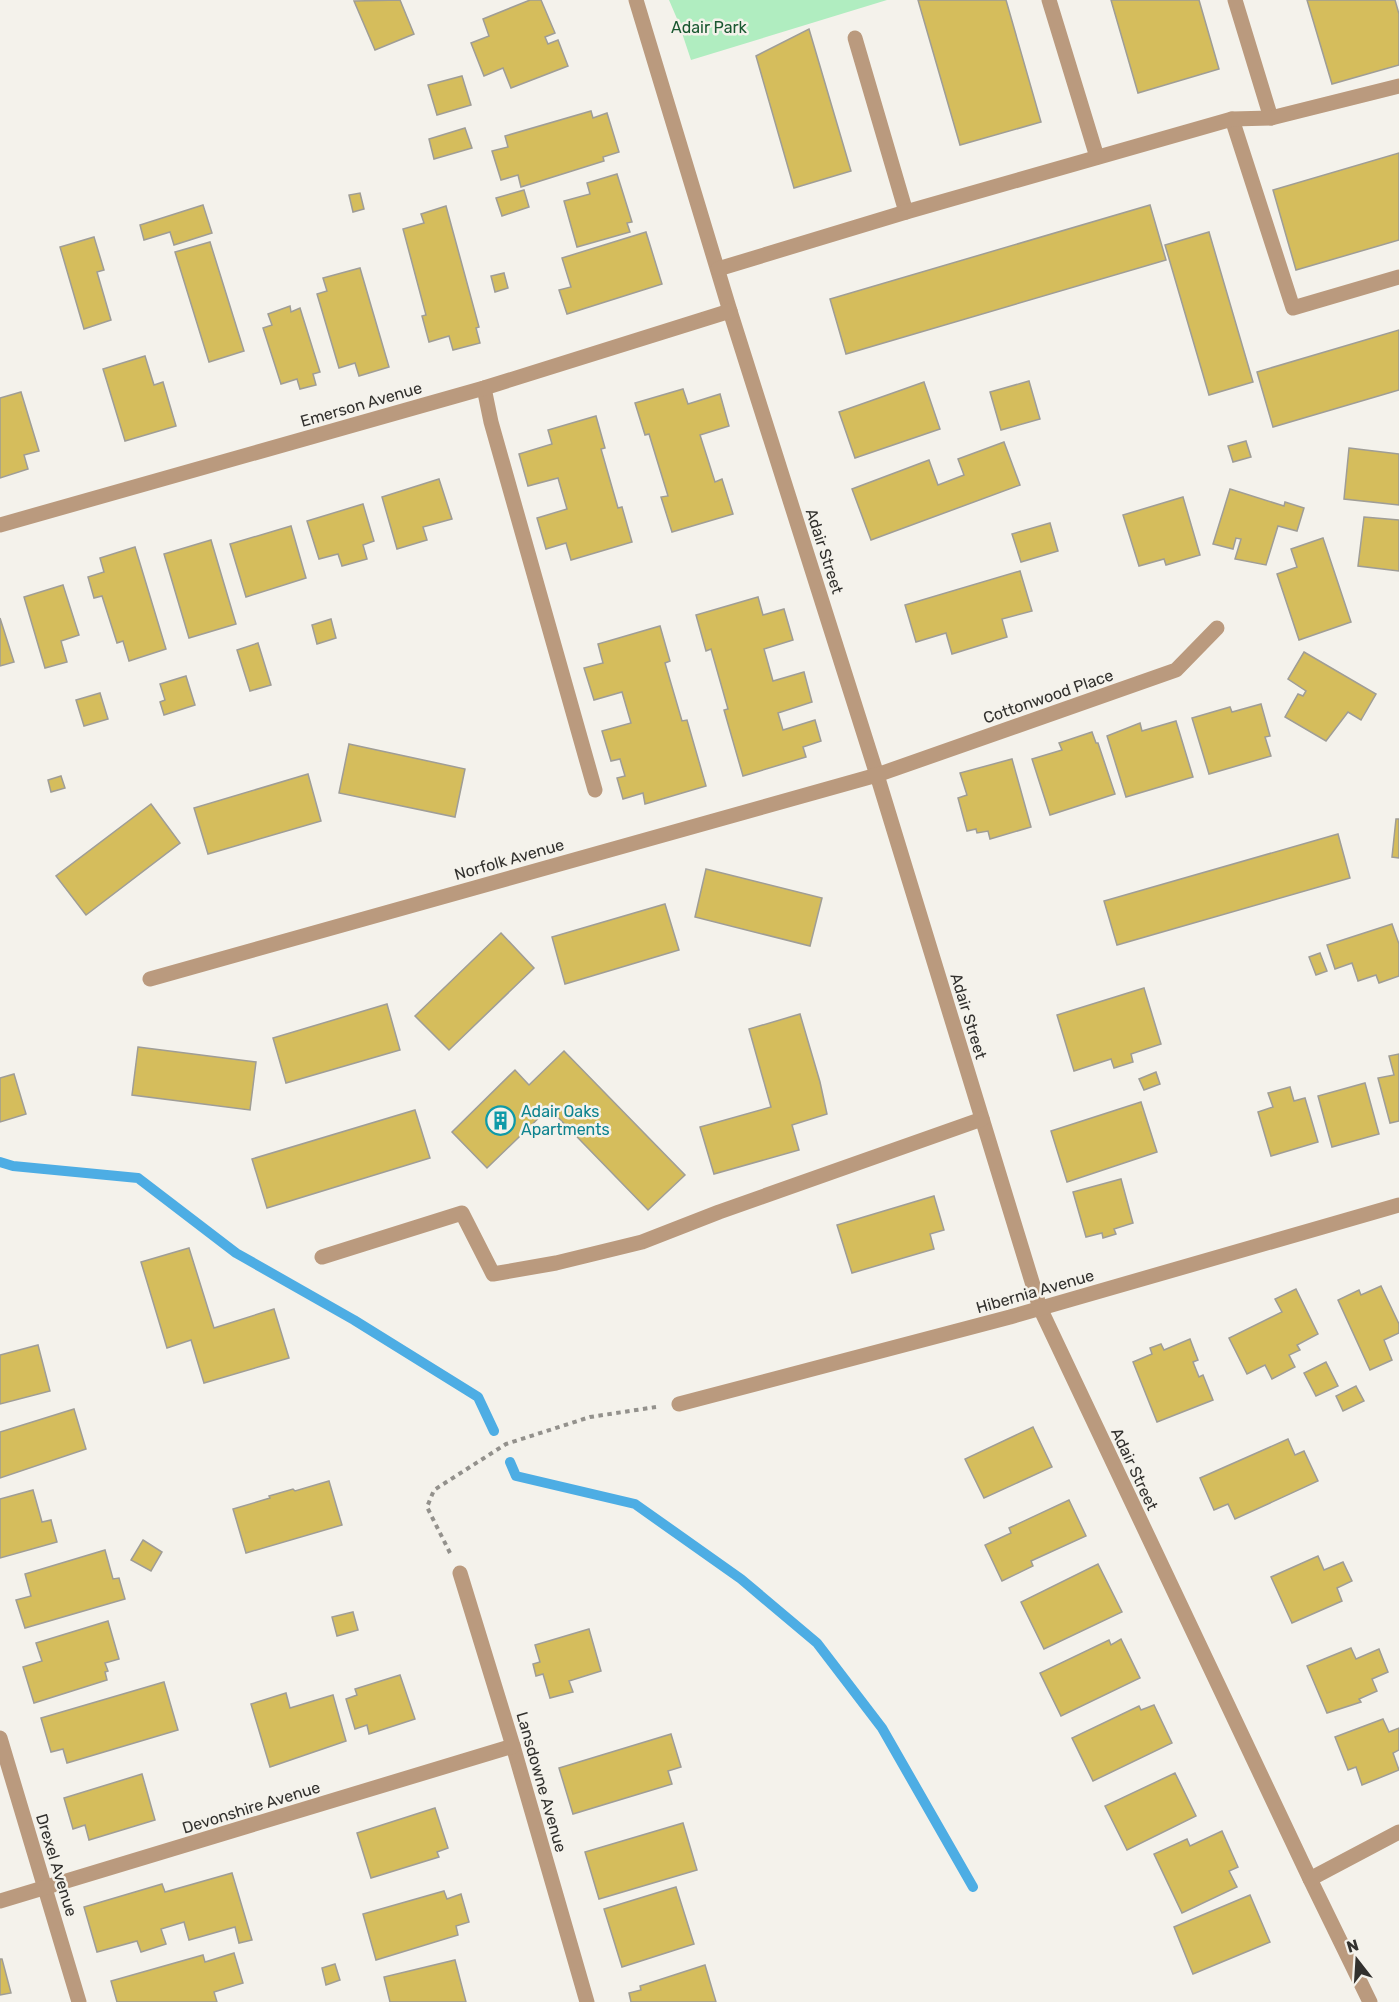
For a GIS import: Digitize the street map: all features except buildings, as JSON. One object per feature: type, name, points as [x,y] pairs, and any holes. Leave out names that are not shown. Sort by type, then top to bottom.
[{"type":"street","name":"Adair Street","points":[[636,0],[730,311],[877,775],[1040,1308],[1370,2002]]},
{"type":"street","points":[[1049,0],[1096,157]]},
{"type":"street","points":[[1235,0],[1271,118]]},
{"type":"street","points":[[855,38],[906,212]]},
{"type":"street","points":[[718,269],[906,212],[1232,119],[1271,118],[1399,86]]},
{"type":"street","points":[[1232,119],[1293,308],[1399,277]]},
{"type":"street","name":"Emerson Avenue","points":[[0,525],[484,388],[730,311]]},
{"type":"street","points":[[484,388],[491,422],[596,790]]},
{"type":"street","name":"Cottonwood Place","points":[[877,775],[1176,670],[1217,628]]},
{"type":"street","name":"Norfolk Avenue","points":[[150,979],[877,775]]},
{"type":"street","points":[[322,1257],[462,1213],[493,1274],[556,1263],[642,1242],[718,1212],[982,1119]]},
{"type":"street","name":"Hibernia Avenue","points":[[679,1404],[1040,1308],[1399,1205]]},
{"type":"street","name":"Lansdowne Avenue","points":[[460,1572],[587,2002]]},
{"type":"street","name":"Drexel Avenue","points":[[0,1738],[79,2002]]},
{"type":"street","name":"Devonshire Avenue","points":[[0,1901],[513,1746]]},
{"type":"street","points":[[1310,1879],[1399,1832]]},
{"type":"path","points":[[460,1572],[436,1529],[427,1507],[434,1490],[507,1444],[590,1417],[679,1404]]},
{"type":"green space","name":"Adair Park","points":[[669,0],[887,0],[691,60]]},
{"type":"waterway","points":[[0,1162],[13,1166],[138,1178],[236,1253],[354,1320],[478,1397],[494,1431]]},
{"type":"waterway","points":[[510,1462],[516,1476],[635,1504],[741,1579],[817,1643],[882,1728],[973,1887]]},
{"type":"place","name":"Adair Oaks Apartments","points":[[500,1120]]}]
